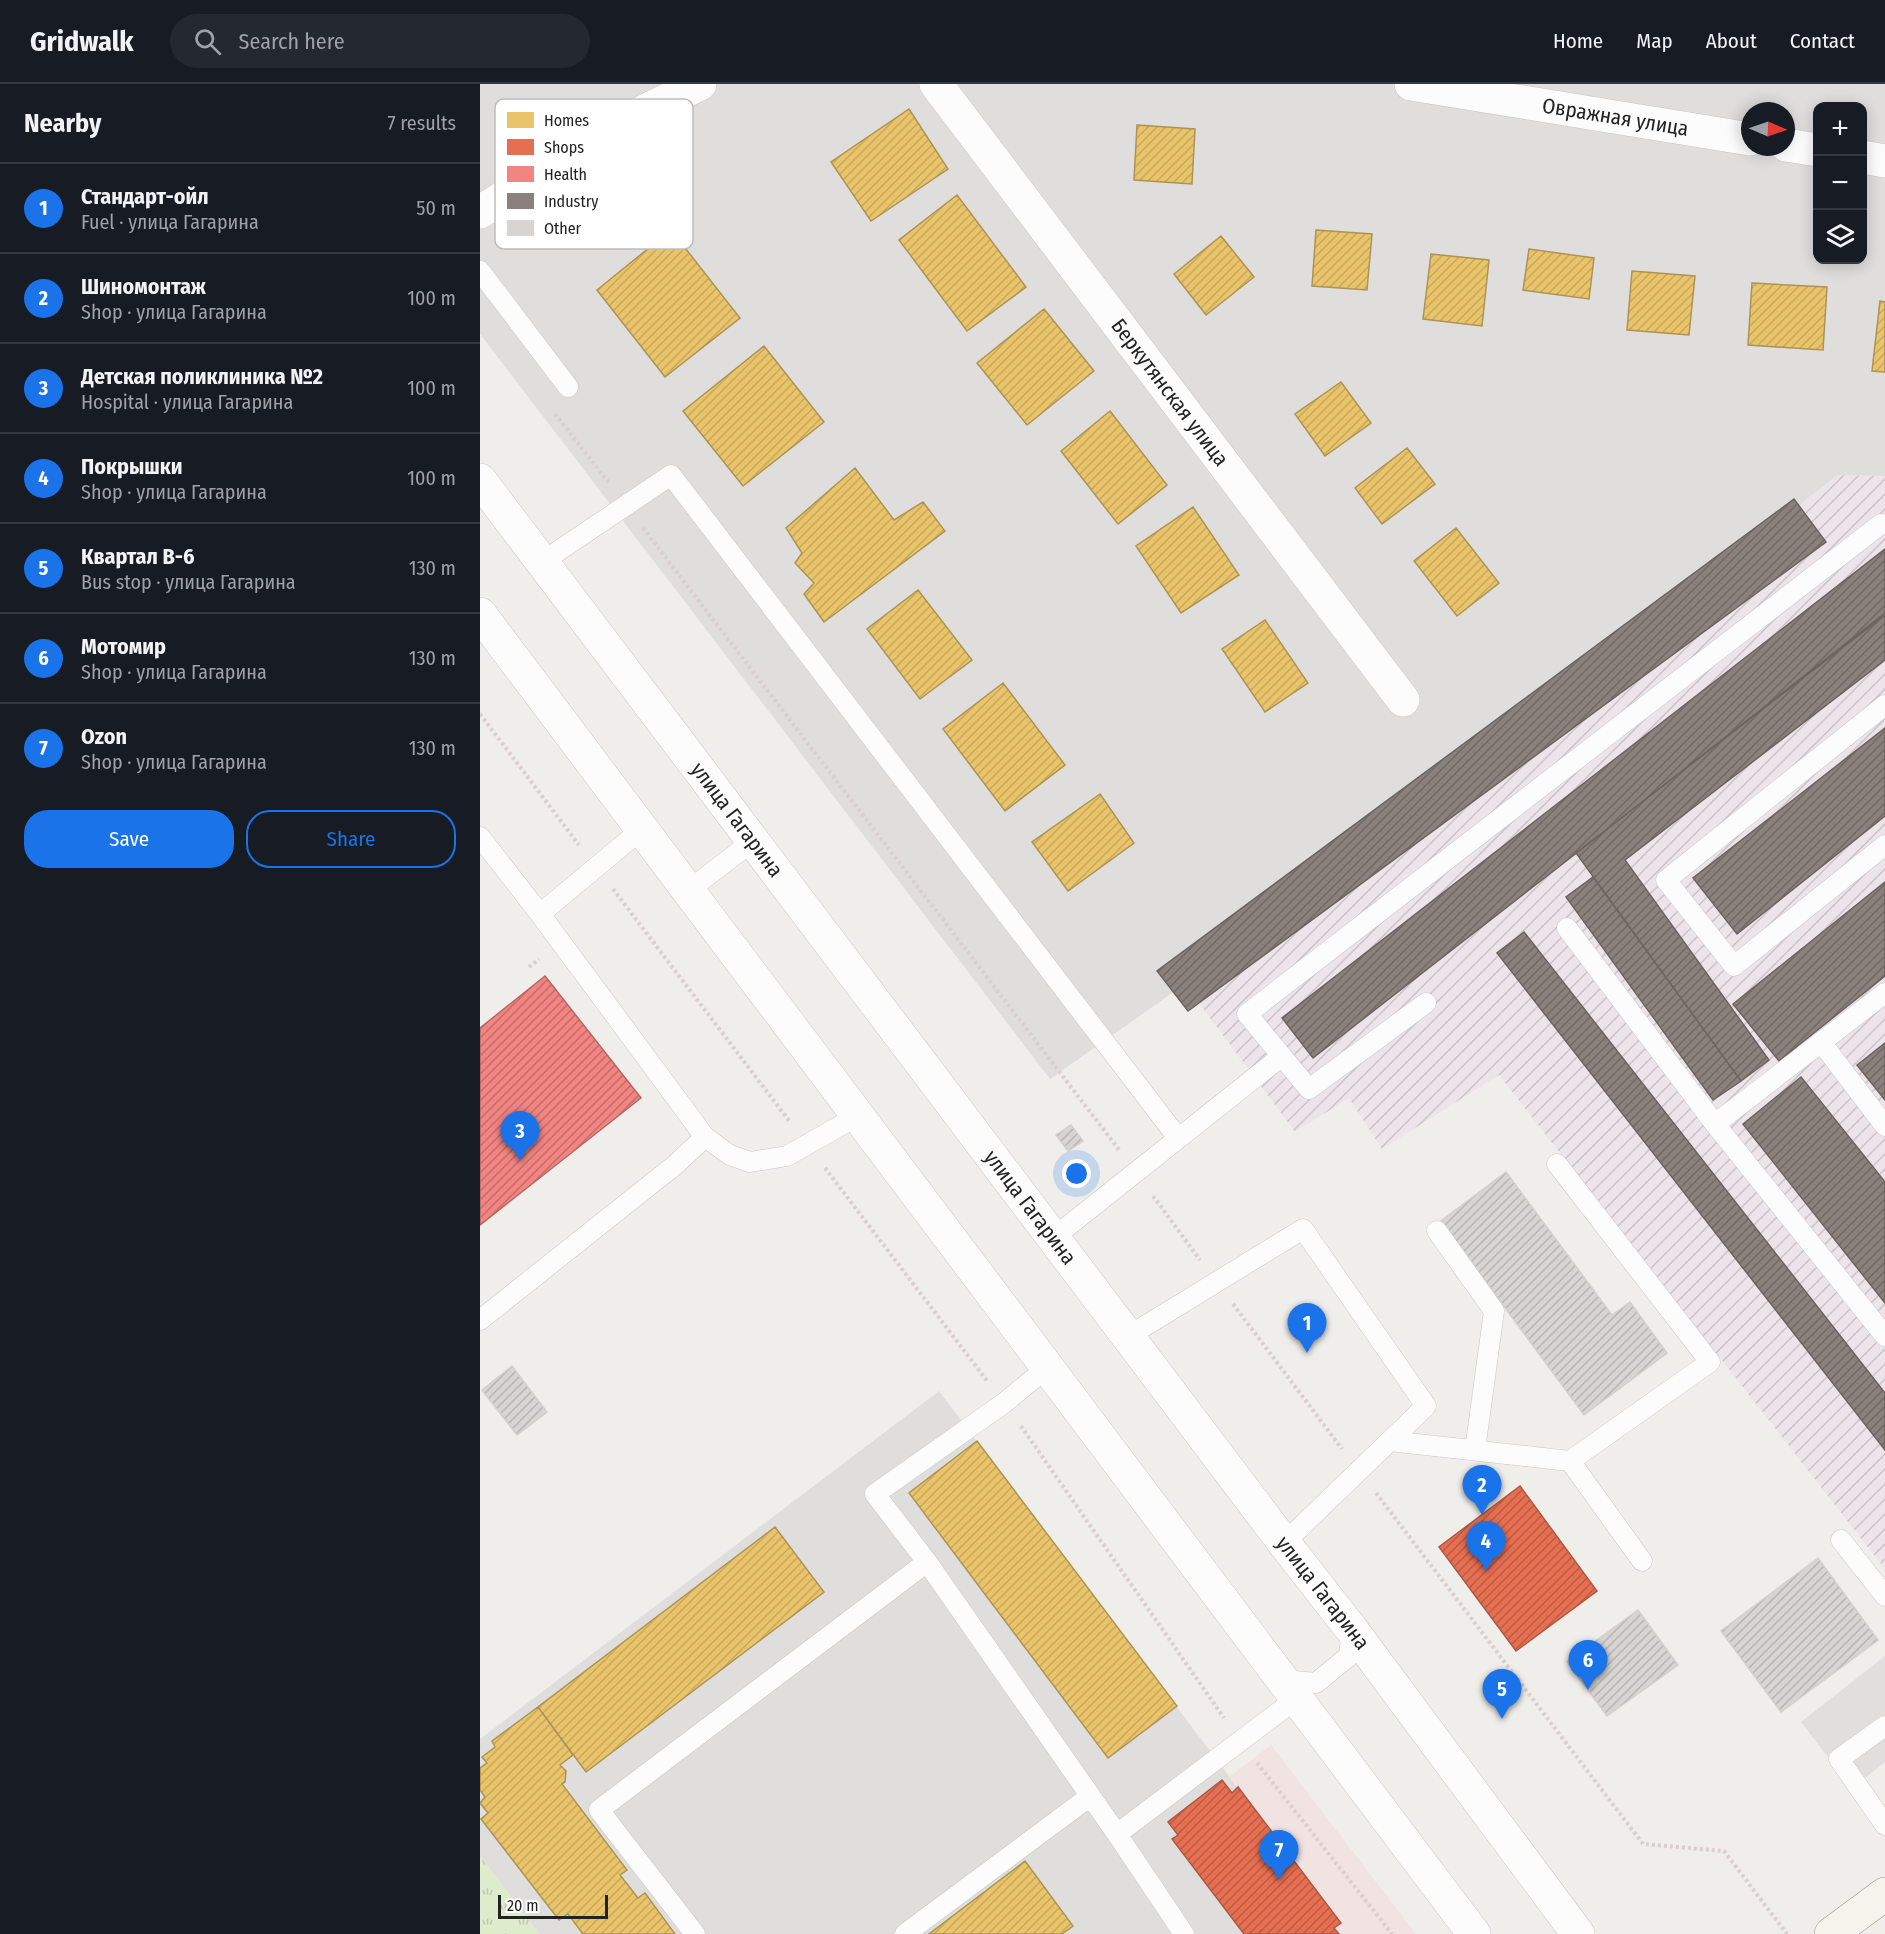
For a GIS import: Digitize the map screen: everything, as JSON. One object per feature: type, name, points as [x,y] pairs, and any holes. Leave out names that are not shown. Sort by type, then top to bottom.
[{"type":"main road","points":[[1831,1934],[1885,1894]]},
{"type":"street","points":[[669,99],[700,84]]},
{"type":"street","name":"Беркутянская улица","points":[[936,84],[1403,700]]},
{"type":"street","name":"Овражная улица","points":[[1411,84],[1741,138]]},
{"type":"street","points":[[1795,146],[1813,149]]},
{"type":"street","points":[[1867,158],[1885,161]]},
{"type":"street","points":[[480,212],[495,203]]},
{"type":"street","name":"улица Гагарина","points":[[480,482],[1284,1544],[1352,1630],[1578,1934]]},
{"type":"street","points":[[480,614],[1474,1934]]},
{"type":"lane","points":[[480,271],[568,387]]},
{"type":"lane","points":[[542,562],[671,475],[1178,1138]]},
{"type":"lane","points":[[1426,1003],[1308,1089],[1247,1014],[1881,524]]},
{"type":"lane","points":[[1885,705],[1666,880],[1734,966],[1885,845]]},
{"type":"lane","points":[[540,914],[642,829]]},
{"type":"lane","points":[[480,837],[705,1137],[730,1155],[750,1162],[787,1156],[859,1115]]},
{"type":"lane","points":[[689,890],[753,841]]},
{"type":"lane","points":[[1567,928],[1715,1124],[1885,1336]]},
{"type":"lane","points":[[1715,1124],[1885,993]]},
{"type":"lane","points":[[1821,1042],[1885,1126]]},
{"type":"lane","points":[[1053,1238],[1282,1056]]},
{"type":"lane","points":[[480,1320],[675,1165],[705,1137]]},
{"type":"lane","points":[[1390,1441],[1570,1461],[1710,1362],[1557,1164]]},
{"type":"lane","points":[[1127,1337],[1303,1229],[1426,1406],[1284,1544]]},
{"type":"lane","points":[[1437,1231],[1494,1311],[1475,1450]]},
{"type":"lane","points":[[1048,1367],[1004,1403],[875,1494],[927,1562],[1184,1934]]},
{"type":"lane","points":[[1570,1461],[1642,1561]]},
{"type":"lane","points":[[1841,1540],[1885,1596]]},
{"type":"lane","points":[[695,1934],[599,1810],[927,1562]]},
{"type":"lane","points":[[1117,1834],[1241,1742],[1289,1689],[1316,1683],[1349,1656],[1352,1630]]},
{"type":"lane","points":[[1885,1726],[1839,1760],[1885,1825]]},
{"type":"lane","points":[[905,1934],[1089,1797]]},
{"type":"path","points":[[480,714],[1004,1403],[1241,1742],[1392,1934]]},
{"type":"shaded area","points":[[480,84],[1885,84],[1885,476],[1838,475],[1185,984],[1050,1079],[480,334]]},
{"type":"shaded area","points":[[1838,475],[1885,476],[1885,1569],[1499,1075],[1382,1149],[1349,1098],[1295,1132],[1185,984]]},
{"type":"shaded area","points":[[939,1391],[1338,1921],[1321,1934],[539,1934],[480,1856],[480,1739]]},
{"type":"shaded area","points":[[1885,1656],[1885,1762],[1852,1788],[1801,1722]]},
{"type":"shaded area","points":[[1271,1745],[1416,1934],[1321,1934],[1337,1921],[1229,1777]]},
{"type":"green space","points":[[480,1856],[539,1934],[480,1934]]},
{"type":"building: Homes","points":[[909,109],[948,169],[871,221],[831,162]]},
{"type":"building: Homes","points":[[1137,125],[1195,129],[1192,184],[1134,180]]},
{"type":"building: Homes","points":[[957,195],[1026,287],[967,331],[899,240]]},
{"type":"building: Homes","points":[[1316,230],[1372,234],[1367,290],[1312,286]]},
{"type":"building: Homes","points":[[1221,236],[1254,277],[1206,315],[1174,274]]},
{"type":"building: Homes","points":[[648,249],[686,249],[740,318],[665,377],[597,290]]},
{"type":"building: Homes","points":[[1529,249],[1594,258],[1589,299],[1523,290]]},
{"type":"building: Homes","points":[[1431,254],[1489,260],[1482,326],[1423,319]]},
{"type":"building: Homes","points":[[1632,271],[1695,276],[1689,335],[1627,330]]},
{"type":"building: Homes","points":[[1752,283],[1827,287],[1823,350],[1748,345]]},
{"type":"building: Homes","points":[[1880,301],[1885,302],[1885,372],[1872,371]]},
{"type":"building: Homes","points":[[1044,309],[1094,371],[1027,425],[977,363]]},
{"type":"building: Homes","points":[[764,346],[824,422],[743,486],[683,411]]},
{"type":"building: Homes","points":[[1341,382],[1371,423],[1325,456],[1295,414]]},
{"type":"building: Homes","points":[[1110,411],[1167,485],[1118,524],[1061,451]]},
{"type":"building: Homes","points":[[1407,448],[1435,484],[1382,524],[1355,488]]},
{"type":"building: Homes","points":[[855,468],[894,520],[923,502],[945,531],[824,622],[804,594],[814,583],[795,563],[802,553],[786,528]]},
{"type":"building: Homes","points":[[1193,507],[1239,575],[1181,613],[1136,546]]},
{"type":"building: Homes","points":[[1456,528],[1499,583],[1457,616],[1414,561]]},
{"type":"building: Homes","points":[[918,590],[972,660],[920,699],[867,629]]},
{"type":"building: Homes","points":[[1265,620],[1308,683],[1265,712],[1222,649]]},
{"type":"building: Homes","points":[[1003,683],[1065,765],[1005,811],[943,729]]},
{"type":"building: Homes","points":[[1100,794],[1134,843],[1068,891],[1032,842]]},
{"type":"building: Homes","points":[[977,1441],[1177,1706],[1108,1758],[909,1493]]},
{"type":"building: Homes","points":[[775,1527],[824,1592],[586,1772],[538,1707]]},
{"type":"building: Homes","points":[[538,1707],[573,1755],[560,1765],[566,1771],[565,1782],[562,1784],[627,1870],[620,1875],[638,1898],[645,1893],[675,1934],[583,1934],[568,1914],[559,1920],[481,1819],[488,1813],[480,1803],[485,1797],[480,1790],[480,1768],[487,1763],[482,1757],[495,1747],[492,1741]]},
{"type":"building: Homes","points":[[1025,1861],[1073,1926],[1062,1934],[929,1934]]},
{"type":"building: Shops","points":[[1520,1486],[1597,1591],[1516,1651],[1439,1547]]},
{"type":"building: Shops","points":[[1222,1780],[1232,1793],[1238,1787],[1341,1923],[1334,1928],[1339,1934],[1244,1934],[1172,1839],[1178,1835],[1168,1822]]},
{"type":"building: Health","points":[[545,976],[641,1098],[480,1225],[480,1028]]},
{"type":"building: Industry","points":[[1794,499],[1826,542],[1188,1011],[1157,971]]},
{"type":"building: Industry","points":[[1885,549],[1885,613],[1313,1058],[1282,1018]]},
{"type":"building: Industry","points":[[1885,615],[1885,660],[1625,860],[1769,1060],[1741,1081],[1576,853]]},
{"type":"building: Industry","points":[[1885,728],[1885,816],[1737,934],[1693,878]]},
{"type":"building: Industry","points":[[1593,877],[1741,1081],[1713,1100],[1566,897]]},
{"type":"building: Industry","points":[[1885,882],[1885,976],[1779,1061],[1733,1004]]},
{"type":"building: Industry","points":[[1524,932],[1885,1393],[1885,1450],[1497,953]]},
{"type":"building: Industry","points":[[1885,1043],[1885,1100],[1857,1065]]},
{"type":"building: Industry","points":[[1801,1077],[1885,1182],[1885,1303],[1743,1124]]},
{"type":"building: Other","points":[[1071,1125],[1083,1141],[1068,1151],[1056,1135]]},
{"type":"building: Other","points":[[1506,1172],[1612,1315],[1630,1302],[1667,1353],[1584,1415],[1441,1221]]},
{"type":"building: Other","points":[[512,1366],[547,1412],[517,1435],[482,1390]]},
{"type":"building: Other","points":[[1818,1558],[1878,1640],[1781,1712],[1721,1631]]},
{"type":"building: Other","points":[[1638,1610],[1678,1665],[1607,1716],[1567,1662]]},
{"type":"place","name":"Детская поликлиника №2","points":[[520,1161]]},
{"type":"place","name":"Стандарт-ойл","points":[[1307,1353]]},
{"type":"place","name":"Шиномонтаж","points":[[1482,1515]]},
{"type":"place","name":"Покрышки","points":[[1486,1571]]},
{"type":"place","name":"Мотомир","points":[[1588,1690]]},
{"type":"place","name":"Квартал В-6","points":[[1502,1719]]},
{"type":"place","name":"Ozon","points":[[1279,1880]]}]
